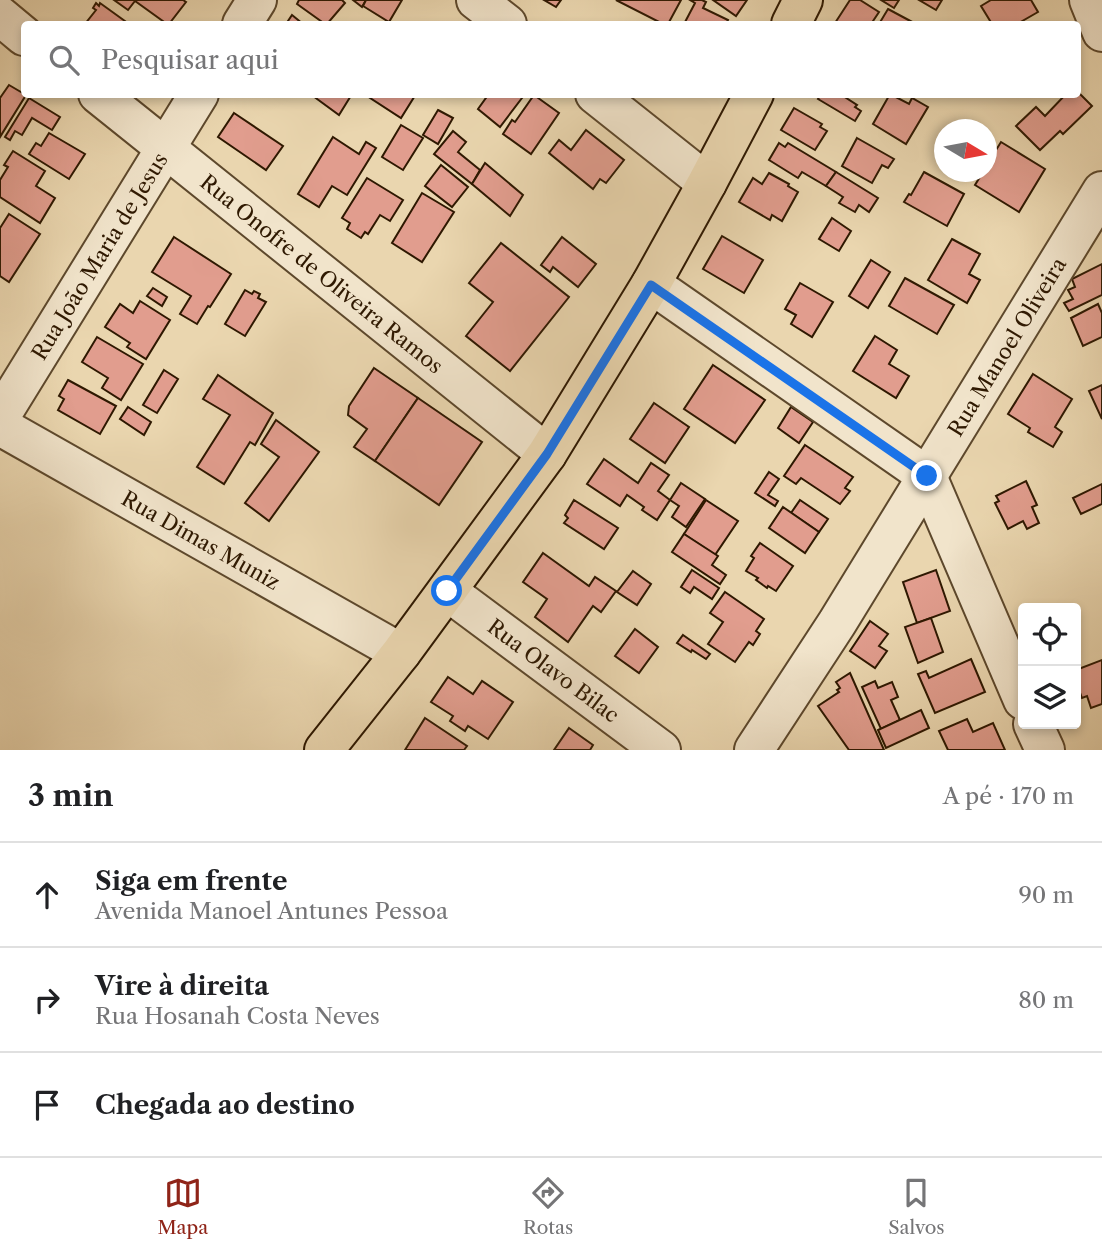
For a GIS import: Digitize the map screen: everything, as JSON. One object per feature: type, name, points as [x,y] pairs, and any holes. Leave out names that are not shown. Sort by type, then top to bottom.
[{"type":"main road","points":[[792,21],[803,0]]},
{"type":"main road","points":[[324,750],[401,653],[547,454],[651,285],[752,98]]},
{"type":"street","points":[[244,21],[257,0]]},
{"type":"street","points":[[476,0],[503,21]]},
{"type":"street","points":[[1089,0],[1102,32]]},
{"type":"street","points":[[0,16],[21,34]]},
{"type":"street","name":"Rua Onofre de Oliveira Ramos","points":[[103,98],[547,454]]},
{"type":"street","name":"Rua João Maria de Jesus","points":[[0,417],[197,98]]},
{"type":"street","points":[[600,98],[707,183]]},
{"type":"street","name":"Rua Manoel Oliveira","points":[[754,750],[837,623],[1102,191]]},
{"type":"street","points":[[651,285],[927,476],[1018,688]]},
{"type":"street","name":"Rua Dimas Muniz","points":[[0,426],[401,653]]},
{"type":"street","name":"Rua Olavo Bilac","points":[[447,591],[661,750]]},
{"type":"street","points":[[1035,729],[1045,750]]},
{"type":"building","points":[[114,0],[186,2],[171,21],[163,21],[135,1],[128,10]]},
{"type":"building","points":[[299,0],[342,0],[345,3],[330,21],[321,21],[297,4]]},
{"type":"building","points":[[353,0],[366,0],[362,7]]},
{"type":"building","points":[[366,0],[402,0],[390,21],[363,6]]},
{"type":"building","points":[[544,0],[561,0],[556,7]]},
{"type":"building","points":[[616,0],[681,0],[670,21],[657,21]]},
{"type":"building","points":[[690,0],[706,2],[703,8],[728,21],[686,21],[695,3]]},
{"type":"building","points":[[713,0],[747,0],[736,16]]},
{"type":"building","points":[[850,0],[860,0],[879,12],[873,21],[836,21]]},
{"type":"building","points":[[881,0],[899,0],[894,8]]},
{"type":"building","points":[[919,0],[942,0],[936,10]]},
{"type":"building","points":[[991,0],[1031,0],[1038,12],[1022,21],[990,21],[981,6]]},
{"type":"building","points":[[96,3],[99,6],[100,3],[125,21],[87,21],[96,10],[93,8]]},
{"type":"building","points":[[888,9],[910,21],[881,21]]},
{"type":"building","points":[[292,15],[299,21],[288,21]]},
{"type":"building","points":[[9,85],[21,92],[21,98],[24,98],[0,137],[0,98]]},
{"type":"building","points":[[1081,95],[1092,106],[1063,134],[1060,131],[1040,150],[1016,126],[1036,107],[1045,116],[1062,98],[1081,98]]},
{"type":"building","points":[[29,98],[60,117],[52,130],[32,118],[22,135],[15,131],[10,140],[5,137]]},
{"type":"building","points":[[316,98],[350,98],[339,115]]},
{"type":"building","points":[[370,98],[414,98],[401,118]]},
{"type":"building","points":[[486,98],[522,98],[500,127],[478,109]]},
{"type":"building","points":[[532,98],[538,98],[559,113],[531,154],[503,134],[512,120],[515,122]]},
{"type":"building","points":[[846,98],[861,111],[855,121],[818,99]]},
{"type":"building","points":[[888,98],[898,98],[909,104],[912,98],[928,107],[906,144],[873,124]]},
{"type":"building","points":[[794,108],[822,124],[820,127],[827,131],[815,150],[781,130]]},
{"type":"building","points":[[438,110],[453,118],[438,144],[423,135]]},
{"type":"building","points":[[234,113],[283,146],[266,170],[218,137]]},
{"type":"building","points":[[401,125],[423,138],[403,170],[382,157]]},
{"type":"building","points":[[586,130],[624,160],[606,183],[600,179],[593,189],[549,153],[559,140],[571,150]]},
{"type":"building","points":[[453,131],[466,142],[458,152],[480,170],[472,184],[434,154]]},
{"type":"building","points":[[49,133],[85,154],[69,179],[29,154],[36,143],[41,146]]},
{"type":"building","points":[[333,137],[359,154],[366,142],[376,148],[347,195],[332,186],[319,207],[298,194]]},
{"type":"building","points":[[857,138],[894,159],[888,168],[882,165],[872,183],[842,166]]},
{"type":"building","points":[[1001,142],[1045,169],[1019,212],[975,185],[977,182],[997,182],[997,148]]},
{"type":"building","points":[[779,143],[785,147],[788,143],[836,172],[826,186],[802,172],[798,178],[769,160]]},
{"type":"building","points":[[13,151],[45,171],[36,186],[55,198],[40,223],[0,197],[0,180],[8,167],[4,165]]},
{"type":"building","points":[[485,163],[523,195],[510,216],[472,184]]},
{"type":"building","points":[[441,165],[468,187],[452,207],[425,186]]},
{"type":"building","points":[[836,172],[878,198],[869,212],[859,205],[855,212],[839,203],[843,197],[826,186]]},
{"type":"building","points":[[924,172],[934,178],[934,182],[942,182],[964,194],[947,226],[904,202],[909,194],[911,195]]},
{"type":"building","points":[[769,173],[798,192],[782,221],[772,215],[770,220],[739,202],[753,178],[762,184]]},
{"type":"building","points":[[367,178],[403,200],[390,221],[380,215],[368,234],[365,232],[361,238],[347,229],[350,223],[342,218]]},
{"type":"building","points":[[422,193],[454,212],[422,262],[392,243]]},
{"type":"building","points":[[9,214],[40,234],[9,282],[0,276],[0,228]]},
{"type":"building","points":[[832,218],[851,231],[839,251],[819,239]]},
{"type":"building","points":[[722,236],[763,260],[744,293],[703,269]]},
{"type":"building","points":[[174,237],[231,274],[197,324],[180,314],[191,296],[152,272]]},
{"type":"building","points":[[562,237],[596,264],[578,287],[553,267],[550,272],[541,265]]},
{"type":"building","points":[[952,239],[980,254],[969,274],[980,280],[967,303],[928,280]]},
{"type":"building","points":[[501,243],[569,297],[510,371],[466,336],[493,302],[469,283]]},
{"type":"building","points":[[871,260],[890,272],[868,308],[849,296]]},
{"type":"building","points":[[1102,264],[1102,295],[1069,311],[1064,303],[1073,299],[1068,290],[1075,287],[1072,279]]},
{"type":"building","points":[[905,278],[954,305],[937,334],[889,306]]},
{"type":"building","points":[[800,283],[833,302],[812,337],[791,324],[796,315],[785,309]]},
{"type":"building","points":[[153,288],[167,297],[162,306],[147,296]]},
{"type":"building","points":[[245,290],[260,294],[258,298],[266,302],[245,336],[225,324]]},
{"type":"building","points":[[140,301],[170,320],[146,359],[127,347],[130,343],[105,327],[120,304],[133,313]]},
{"type":"building","points":[[1098,304],[1102,313],[1102,337],[1083,346],[1071,318]]},
{"type":"building","points":[[875,336],[897,350],[889,364],[909,376],[896,398],[853,371]]},
{"type":"building","points":[[97,337],[143,364],[121,400],[102,388],[108,378],[82,362]]},
{"type":"building","points":[[713,365],[765,400],[735,443],[684,409]]},
{"type":"building","points":[[374,368],[418,398],[375,461],[354,447],[367,429],[348,415],[349,406]]},
{"type":"building","points":[[164,370],[178,379],[157,413],[143,405]]},
{"type":"building","points":[[1033,374],[1072,399],[1055,427],[1062,432],[1053,447],[1028,432],[1030,428],[1008,414]]},
{"type":"building","points":[[218,375],[273,413],[255,445],[250,442],[224,484],[197,467],[230,415],[203,399]]},
{"type":"building","points":[[68,380],[116,406],[100,434],[58,410],[64,399],[59,396]]},
{"type":"building","points":[[1102,385],[1102,419],[1089,391]]},
{"type":"building","points":[[418,398],[482,442],[439,505],[375,461]]},
{"type":"building","points":[[654,403],[689,427],[665,463],[630,439]]},
{"type":"building","points":[[128,407],[151,422],[144,435],[120,419]]},
{"type":"building","points":[[791,407],[813,422],[799,443],[778,428]]},
{"type":"building","points":[[276,420],[319,452],[269,521],[245,503],[279,457],[261,444]]},
{"type":"building","points":[[805,445],[853,477],[845,488],[850,491],[840,504],[801,478],[796,484],[784,476]]},
{"type":"building","points":[[604,459],[638,483],[651,463],[669,475],[658,491],[670,500],[657,520],[627,495],[620,506],[587,484]]},
{"type":"building","points":[[769,472],[779,479],[768,495],[778,501],[775,506],[755,493]]},
{"type":"building","points":[[1026,481],[1037,505],[1032,507],[1039,523],[1027,529],[1023,521],[1008,529],[995,503],[999,501],[996,496]]},
{"type":"building","points":[[681,483],[705,499],[686,527],[672,517],[679,506],[670,500]]},
{"type":"building","points":[[1102,484],[1102,504],[1081,514],[1073,498]]},
{"type":"building","points":[[574,500],[618,528],[604,549],[564,523],[568,518],[565,515]]},
{"type":"building","points":[[706,500],[738,521],[715,555],[684,534]]},
{"type":"building","points":[[800,500],[828,519],[819,532],[791,513]]},
{"type":"building","points":[[783,507],[819,532],[805,553],[769,528]]},
{"type":"building","points":[[684,534],[718,556],[712,565],[726,575],[720,584],[672,552]]},
{"type":"building","points":[[760,543],[793,566],[776,591],[768,586],[767,588],[756,580],[758,578],[746,571],[754,558],[751,556]]},
{"type":"building","points":[[543,553],[589,586],[595,577],[616,591],[601,612],[593,606],[568,642],[535,617],[547,599],[523,582]]},
{"type":"building","points":[[692,570],[719,588],[712,599],[694,587],[690,593],[681,587]]},
{"type":"building","points":[[936,570],[950,611],[917,623],[903,582]]},
{"type":"building","points":[[633,571],[651,584],[637,605],[617,592]]},
{"type":"building","points":[[725,592],[764,619],[756,631],[760,634],[753,645],[749,642],[735,662],[708,644],[723,622],[710,613]]},
{"type":"building","points":[[931,618],[943,652],[918,663],[905,627]]},
{"type":"building","points":[[870,621],[888,634],[879,646],[887,651],[875,668],[850,651]]},
{"type":"building","points":[[635,629],[658,647],[639,673],[615,656]]},
{"type":"building","points":[[683,635],[710,654],[706,659],[677,643]]},
{"type":"building","points":[[971,659],[985,692],[935,713],[918,674],[926,671],[929,678]]},
{"type":"building","points":[[1102,660],[1102,704],[1091,708],[1087,696],[1082,698],[1081,668]]},
{"type":"building","points":[[850,673],[884,750],[849,750],[818,706],[839,692],[837,690],[840,688],[836,682]]},
{"type":"building","points":[[448,677],[473,694],[482,681],[513,702],[488,739],[468,726],[465,731],[450,721],[453,716],[431,702]]},
{"type":"building","points":[[875,681],[878,688],[892,682],[898,697],[891,700],[900,720],[881,729],[862,687]]},
{"type":"building","points":[[921,710],[929,728],[886,748],[878,730]]},
{"type":"building","points":[[425,718],[467,746],[464,750],[405,750]]},
{"type":"building","points":[[967,719],[973,732],[993,723],[1005,750],[948,750],[939,731]]},
{"type":"building","points":[[569,728],[593,745],[590,750],[554,750]]},
{"type":"route","points":[[447,591],[547,454],[651,285],[927,476]]}]
